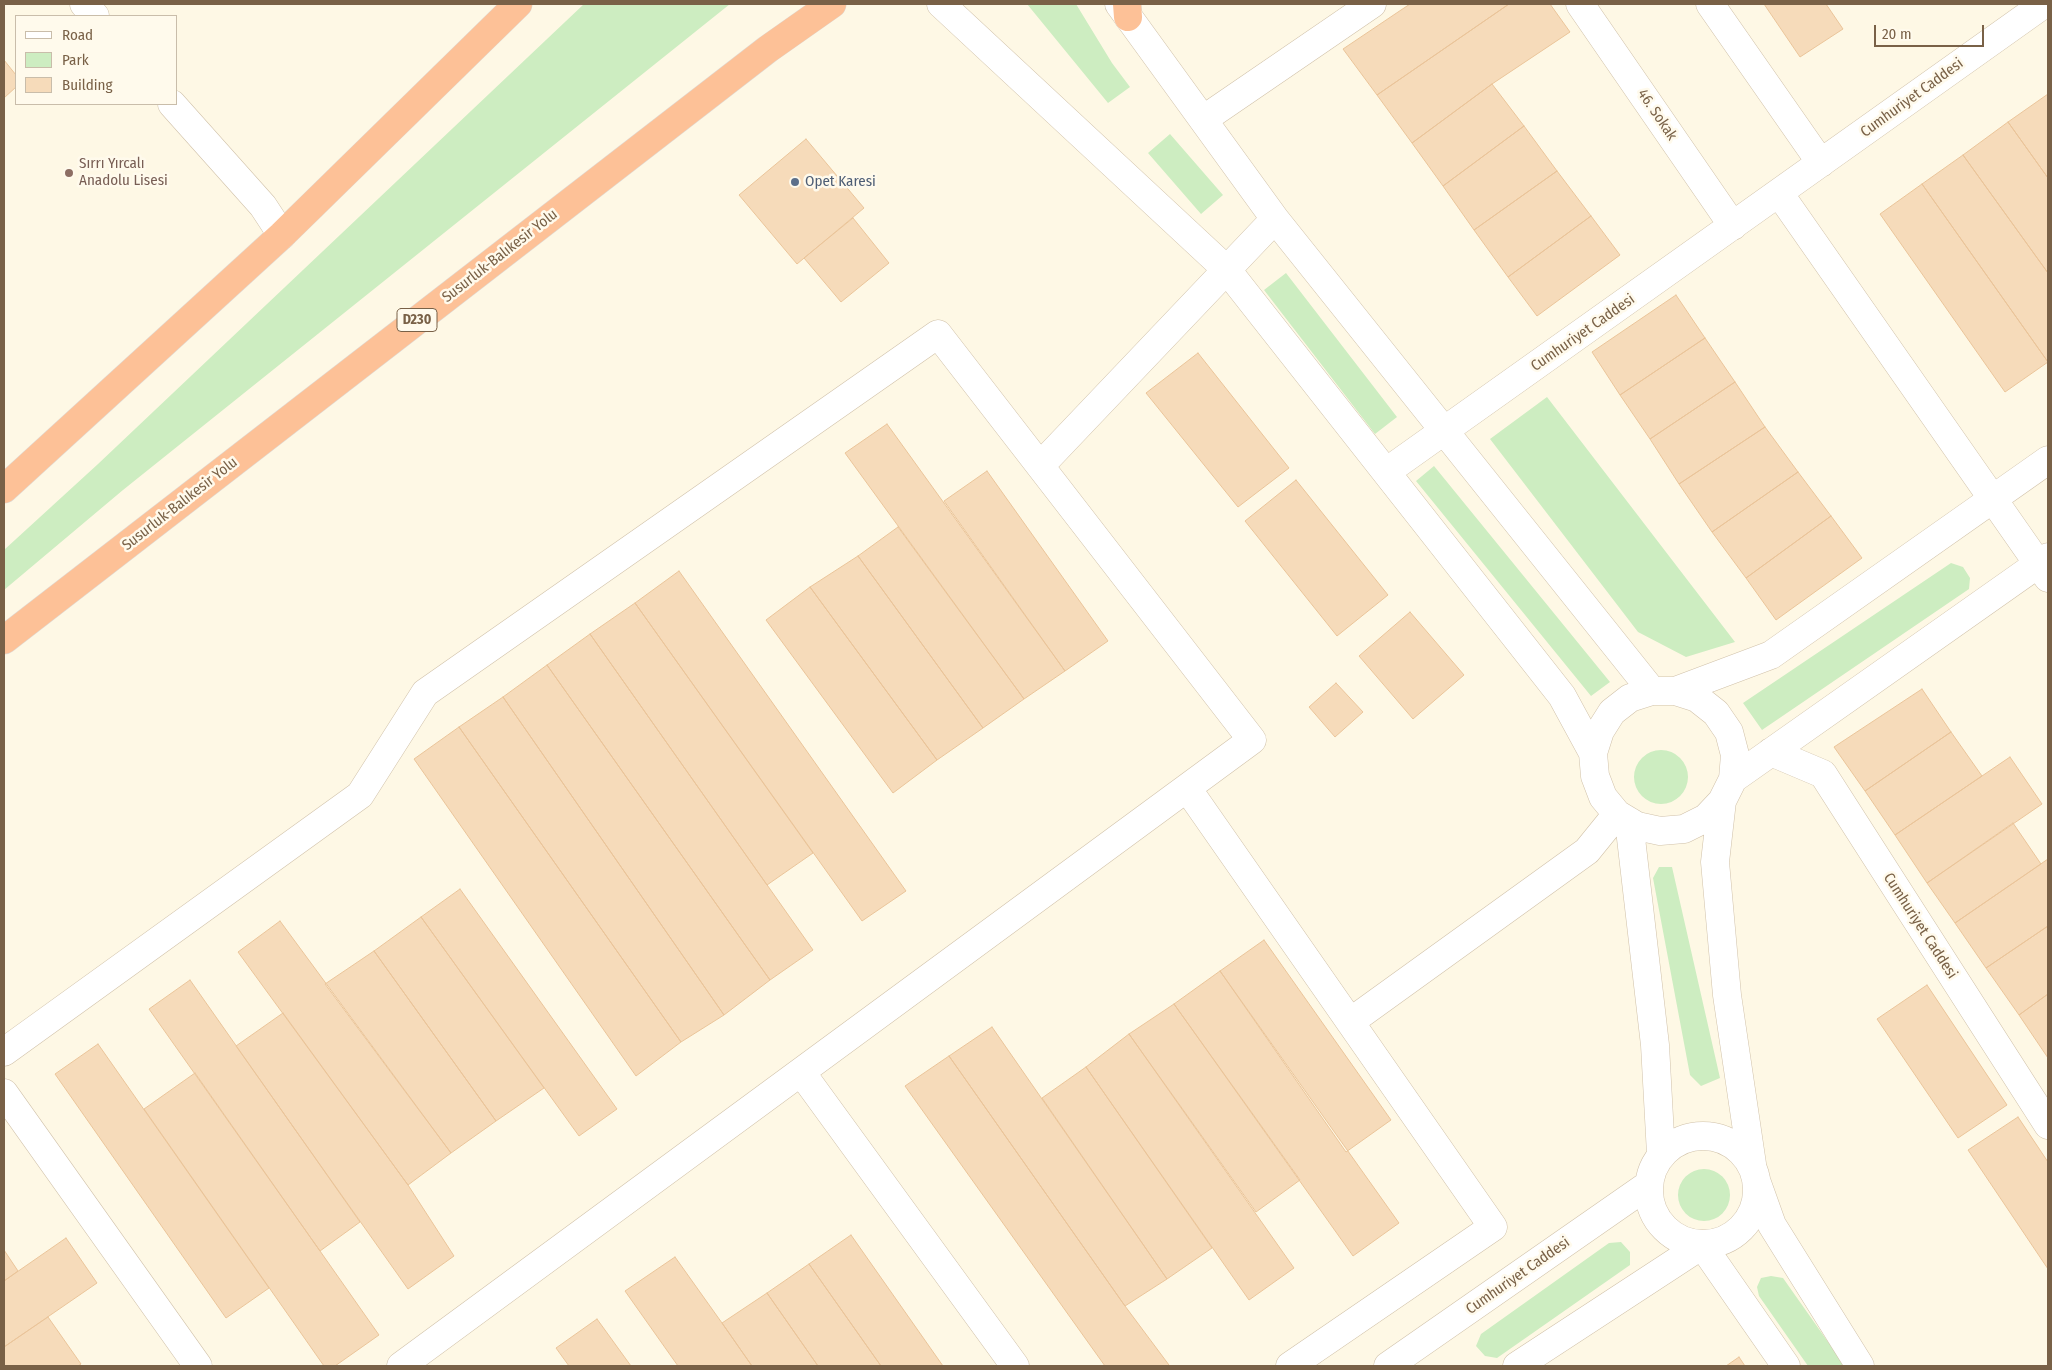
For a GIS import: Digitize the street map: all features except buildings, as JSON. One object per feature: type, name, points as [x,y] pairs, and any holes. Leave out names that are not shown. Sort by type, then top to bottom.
[{"type":"highway","points":[[4,489],[282,235],[518,4]]},
{"type":"highway","name":"Susurluk-Balıkesir Yolu","points":[[4,640],[768,49],[832,4]]},
{"type":"street","points":[[84,4],[94,15]]},
{"type":"street","points":[[941,4],[1227,270],[1562,696],[1593,753]]},
{"type":"street","points":[[1204,119],[1372,4]]},
{"type":"street","name":"46. Sokak","points":[[1580,4],[1733,226]]},
{"type":"street","points":[[1710,4],[1821,163]]},
{"type":"street","name":"Cumhuriyet Caddesi","points":[[1386,472],[2044,4]]},
{"type":"street","points":[[1125,8],[1276,219],[1444,432],[1663,691],[1697,698],[1716,713],[1730,732],[1735,756],[1715,862],[1727,994],[1754,1174],[1756,1201],[1749,1219],[1736,1232],[1720,1242],[1702,1245],[1684,1241],[1668,1232],[1657,1219],[1650,1203],[1648,1185],[1652,1169],[1661,1154],[1675,1142],[1692,1136],[1710,1136],[1727,1141],[1741,1150],[1754,1174],[1772,1225],[1860,1366]]},
{"type":"street","points":[[173,105],[263,206],[282,235]]},
{"type":"street","points":[[1779,193],[1993,499],[2045,566],[1770,752],[1728,790],[1706,818],[1684,829],[1660,831],[1637,826],[1623,818],[1603,797],[1595,776],[1593,753],[1600,731],[1612,712],[1630,698],[1663,691],[1770,655],[1993,499],[2048,460]]},
{"type":"street","points":[[1040,466],[1276,219]]},
{"type":"street","points":[[4,1052],[360,795],[425,693],[938,334],[1252,740],[401,1366]]},
{"type":"street","name":"Cumhuriyet Caddesi","points":[[1770,752],[1823,774],[2048,1125]]},
{"type":"street","points":[[1187,788],[1493,1228],[1290,1366]]},
{"type":"street","points":[[1350,1022],[1587,852],[1623,818]]},
{"type":"street","points":[[1623,818],[1655,1045],[1661,1154]]},
{"type":"street","points":[[801,1072],[1015,1366]]},
{"type":"street","points":[[4,1093],[198,1366]]},
{"type":"street","name":"Cumhuriyet Caddesi","points":[[1388,1366],[1648,1185]]},
{"type":"street","points":[[1517,1366],[1702,1245]]},
{"type":"street","points":[[1702,1245],[1786,1366]]},
{"type":"green space","points":[[584,4],[730,4],[123,490],[4,590],[4,550],[98,464]]},
{"type":"green space","points":[[1027,4],[1076,4],[1112,63],[1130,87],[1108,103]]},
{"type":"green space","points":[[1170,134],[1223,195],[1201,214],[1148,153]]},
{"type":"green space","points":[[1286,273],[1397,417],[1375,434],[1264,290]]},
{"type":"green space","points":[[1547,397],[1735,642],[1686,657],[1638,632],[1490,439]]},
{"type":"green space","points":[[1434,466],[1610,682],[1591,696],[1416,481]]},
{"type":"green space","points":[[1951,563],[1963,567],[1970,578],[1969,589],[1762,730],[1743,703]]},
{"type":"green space","points":[[1661,750],[1671,752],[1680,758],[1686,767],[1688,777],[1686,787],[1680,796],[1671,802],[1661,804],[1651,802],[1642,796],[1636,787],[1634,777],[1636,767],[1642,758],[1651,752]]},
{"type":"green space","points":[[1659,867],[1672,867],[1720,1078],[1701,1086],[1690,1075],[1653,878]]},
{"type":"green space","points":[[1699,1169],[1709,1169],[1723,1176],[1730,1190],[1730,1200],[1723,1214],[1709,1221],[1699,1221],[1689,1217],[1682,1210],[1678,1200],[1678,1190],[1682,1180],[1689,1173]]},
{"type":"green space","points":[[1621,1242],[1630,1252],[1630,1265],[1497,1358],[1485,1356],[1476,1346],[1481,1334],[1609,1243]]},
{"type":"green space","points":[[1771,1276],[1783,1278],[1845,1366],[1808,1366],[1759,1296],[1757,1287],[1761,1278]]},
{"type":"place","name":"Sırrı Yırcalı Anadolu Lisesi","points":[[69,173]]},
{"type":"place","name":"Opet Karesi","points":[[795,182]]}]
